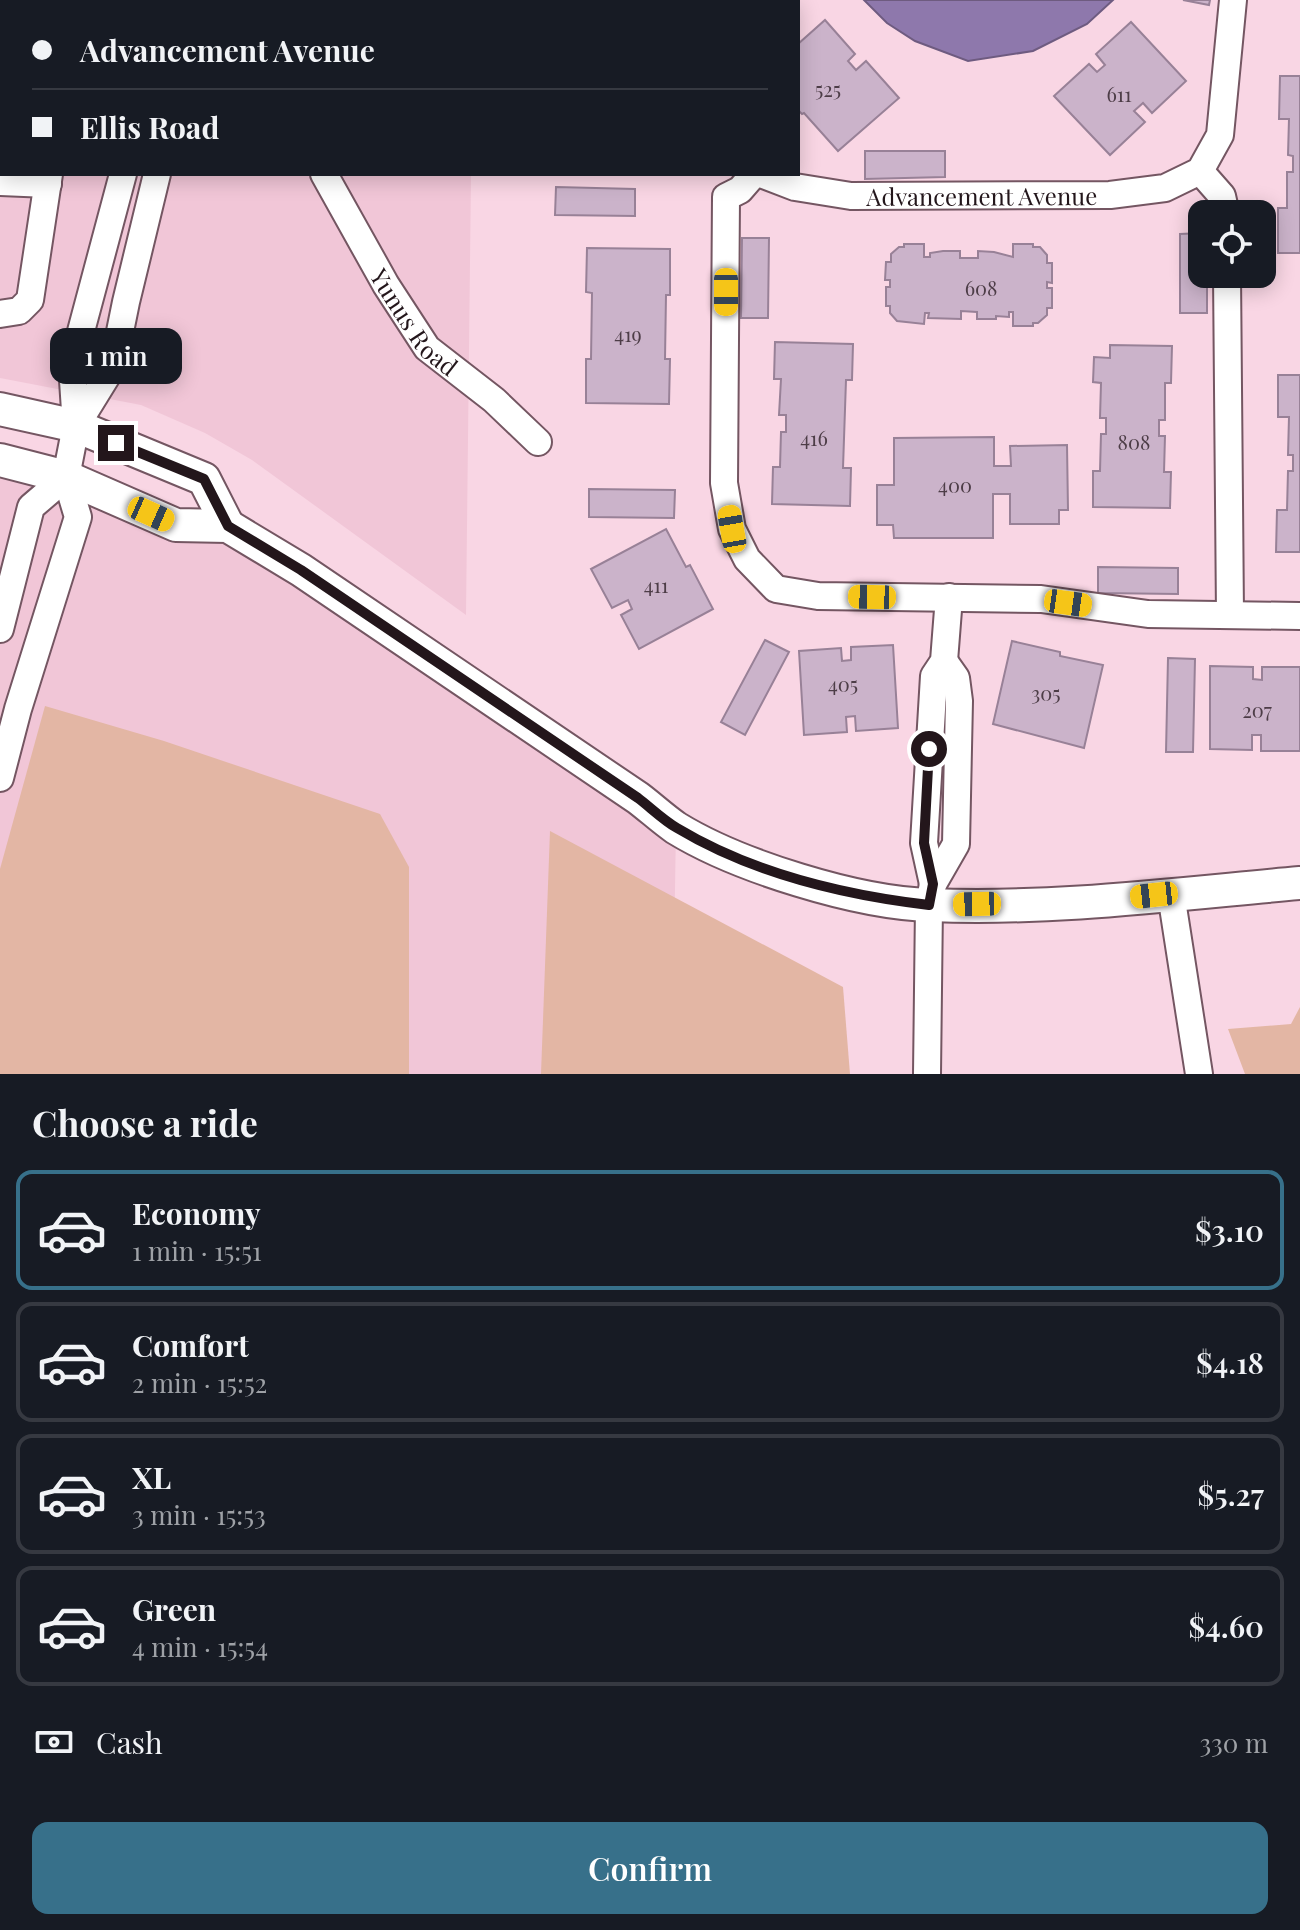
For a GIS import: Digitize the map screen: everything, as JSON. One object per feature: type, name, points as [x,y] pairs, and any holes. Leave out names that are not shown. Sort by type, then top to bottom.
[{"type":"main road","points":[[0,409],[76,426],[204,479],[228,526]]},
{"type":"main road","points":[[0,460],[66,477],[176,525],[228,526],[301,570],[638,798],[676,827],[782,874],[883,899],[931,894],[1046,904],[1300,883]]},
{"type":"street","points":[[1223,200],[1200,171],[1220,135],[1233,0]]},
{"type":"street","name":"Advancement Avenue","points":[[766,176],[795,187],[851,196],[1110,195],[1165,188],[1200,171]]},
{"type":"street","points":[[0,775],[78,517],[66,477],[76,426],[72,365],[122,176]]},
{"type":"street","points":[[76,426],[113,366],[157,176]]},
{"type":"street","name":"Yunus Road","points":[[325,176],[386,285],[427,348],[494,400],[538,442]]},
{"type":"street","points":[[752,176],[740,190],[726,197],[724,483],[732,529],[747,559],[776,589],[818,596],[1041,599],[1148,614],[1300,616]]},
{"type":"street","points":[[0,182],[48,179],[30,300],[19,311],[0,314]]},
{"type":"street","points":[[1227,288],[1230,615]]},
{"type":"street","points":[[0,629],[31,507],[66,477]]},
{"type":"street","points":[[927,1074],[931,894],[924,843],[934,676],[944,661],[949,597]]},
{"type":"street","points":[[931,894],[956,844],[956,678],[944,661]]},
{"type":"street","points":[[931,718],[958,719]]},
{"type":"street","points":[[1171,894],[1199,1074]]},
{"type":"shaded area","points":[[864,0],[1113,0],[1087,24],[1033,51],[968,61],[915,41],[887,23]]},
{"type":"shaded area","points":[[0,176],[471,176],[466,615],[252,460],[205,433],[141,405],[0,378]]},
{"type":"shaded area","points":[[0,468],[232,543],[676,827],[672,1074],[0,1074]]},
{"type":"shaded area","points":[[45,706],[164,741],[380,814],[409,867],[409,1074],[0,1074],[0,869]]},
{"type":"shaded area","points":[[550,831],[843,987],[850,1074],[541,1074]]},
{"type":"shaded area","points":[[1300,1007],[1300,1074],[1245,1074],[1228,1029],[1291,1024]]},
{"type":"building","points":[[1183,0],[1210,0],[1209,5]]},
{"type":"building","points":[[825,20],[855,54],[848,61],[856,70],[866,61],[899,98],[838,151],[800,112],[800,42]]},
{"type":"building","points":[[1131,22],[1186,81],[1152,113],[1143,103],[1134,111],[1145,122],[1110,155],[1054,96],[1089,64],[1097,72],[1105,65],[1096,54]]},
{"type":"building","points":[[1280,76],[1300,76],[1300,253],[1278,253],[1278,208],[1287,208],[1287,172],[1293,172],[1293,156],[1288,155],[1289,119],[1279,119]]},
{"type":"building","points":[[865,151],[945,151],[945,177],[865,179]]},
{"type":"building","points":[[556,187],[635,189],[635,216],[555,215]]},
{"type":"building","points":[[1180,234],[1188,234],[1188,288],[1207,288],[1207,313],[1180,313]]},
{"type":"building","points":[[742,238],[769,238],[768,318],[741,318]]},
{"type":"building","points":[[904,244],[924,244],[924,257],[930,257],[930,253],[960,251],[960,258],[978,258],[978,251],[1013,257],[1013,244],[1040,247],[1047,255],[1047,263],[1052,263],[1052,283],[1047,282],[1047,288],[1052,288],[1052,308],[1047,308],[1047,315],[1033,326],[1013,326],[1013,312],[1009,312],[1009,317],[996,316],[996,319],[977,319],[977,312],[961,311],[961,319],[928,318],[929,313],[925,313],[924,324],[897,321],[890,313],[890,306],[886,306],[886,287],[890,287],[890,280],[885,280],[886,262],[891,262],[891,254]]},
{"type":"building","points":[[587,248],[670,249],[665,359],[670,359],[669,404],[586,403],[586,359],[591,359],[592,293],[586,292]]},
{"type":"building","points":[[775,342],[853,344],[852,380],[846,380],[843,468],[851,468],[850,506],[772,504],[773,467],[780,467],[781,432],[786,432],[786,415],[779,415],[781,379],[774,379]]},
{"type":"building","points":[[1110,345],[1172,346],[1171,383],[1165,383],[1165,420],[1159,420],[1159,436],[1165,436],[1164,472],[1171,472],[1170,508],[1093,507],[1093,471],[1100,471],[1101,434],[1106,434],[1106,418],[1100,418],[1101,383],[1093,382],[1094,357],[1110,358]]},
{"type":"building","points":[[1278,375],[1300,375],[1300,552],[1276,552],[1277,510],[1287,510],[1288,471],[1293,471],[1293,455],[1288,455],[1289,417],[1278,417]]},
{"type":"building","points":[[994,437],[994,466],[1011,466],[1010,446],[1067,445],[1068,510],[1059,510],[1059,524],[1010,524],[1010,494],[993,494],[993,538],[894,538],[893,525],[877,525],[877,485],[894,485],[894,438]]},
{"type":"building","points":[[589,489],[675,490],[674,518],[589,517]]},
{"type":"building","points":[[666,529],[686,567],[690,565],[713,609],[639,649],[621,615],[632,609],[628,600],[612,608],[591,569]]},
{"type":"building","points":[[1098,567],[1178,568],[1178,594],[1098,593]]},
{"type":"building","points":[[765,640],[789,652],[745,735],[721,722]]},
{"type":"building","points":[[1012,641],[1103,665],[1084,748],[993,724]]},
{"type":"building","points":[[893,645],[898,728],[856,731],[855,716],[846,717],[847,732],[804,735],[799,651],[841,648],[842,661],[851,660],[851,647]]},
{"type":"building","points":[[1168,658],[1195,659],[1193,752],[1166,752]]},
{"type":"building","points":[[1210,666],[1253,667],[1253,679],[1262,680],[1262,667],[1300,667],[1300,751],[1261,751],[1261,735],[1252,735],[1252,750],[1210,749]]},
{"type":"route","points":[[116,443],[204,479],[228,526],[301,570],[638,798],[676,827],[782,874],[883,899],[929,905],[933,884],[924,843],[929,749]]}]
